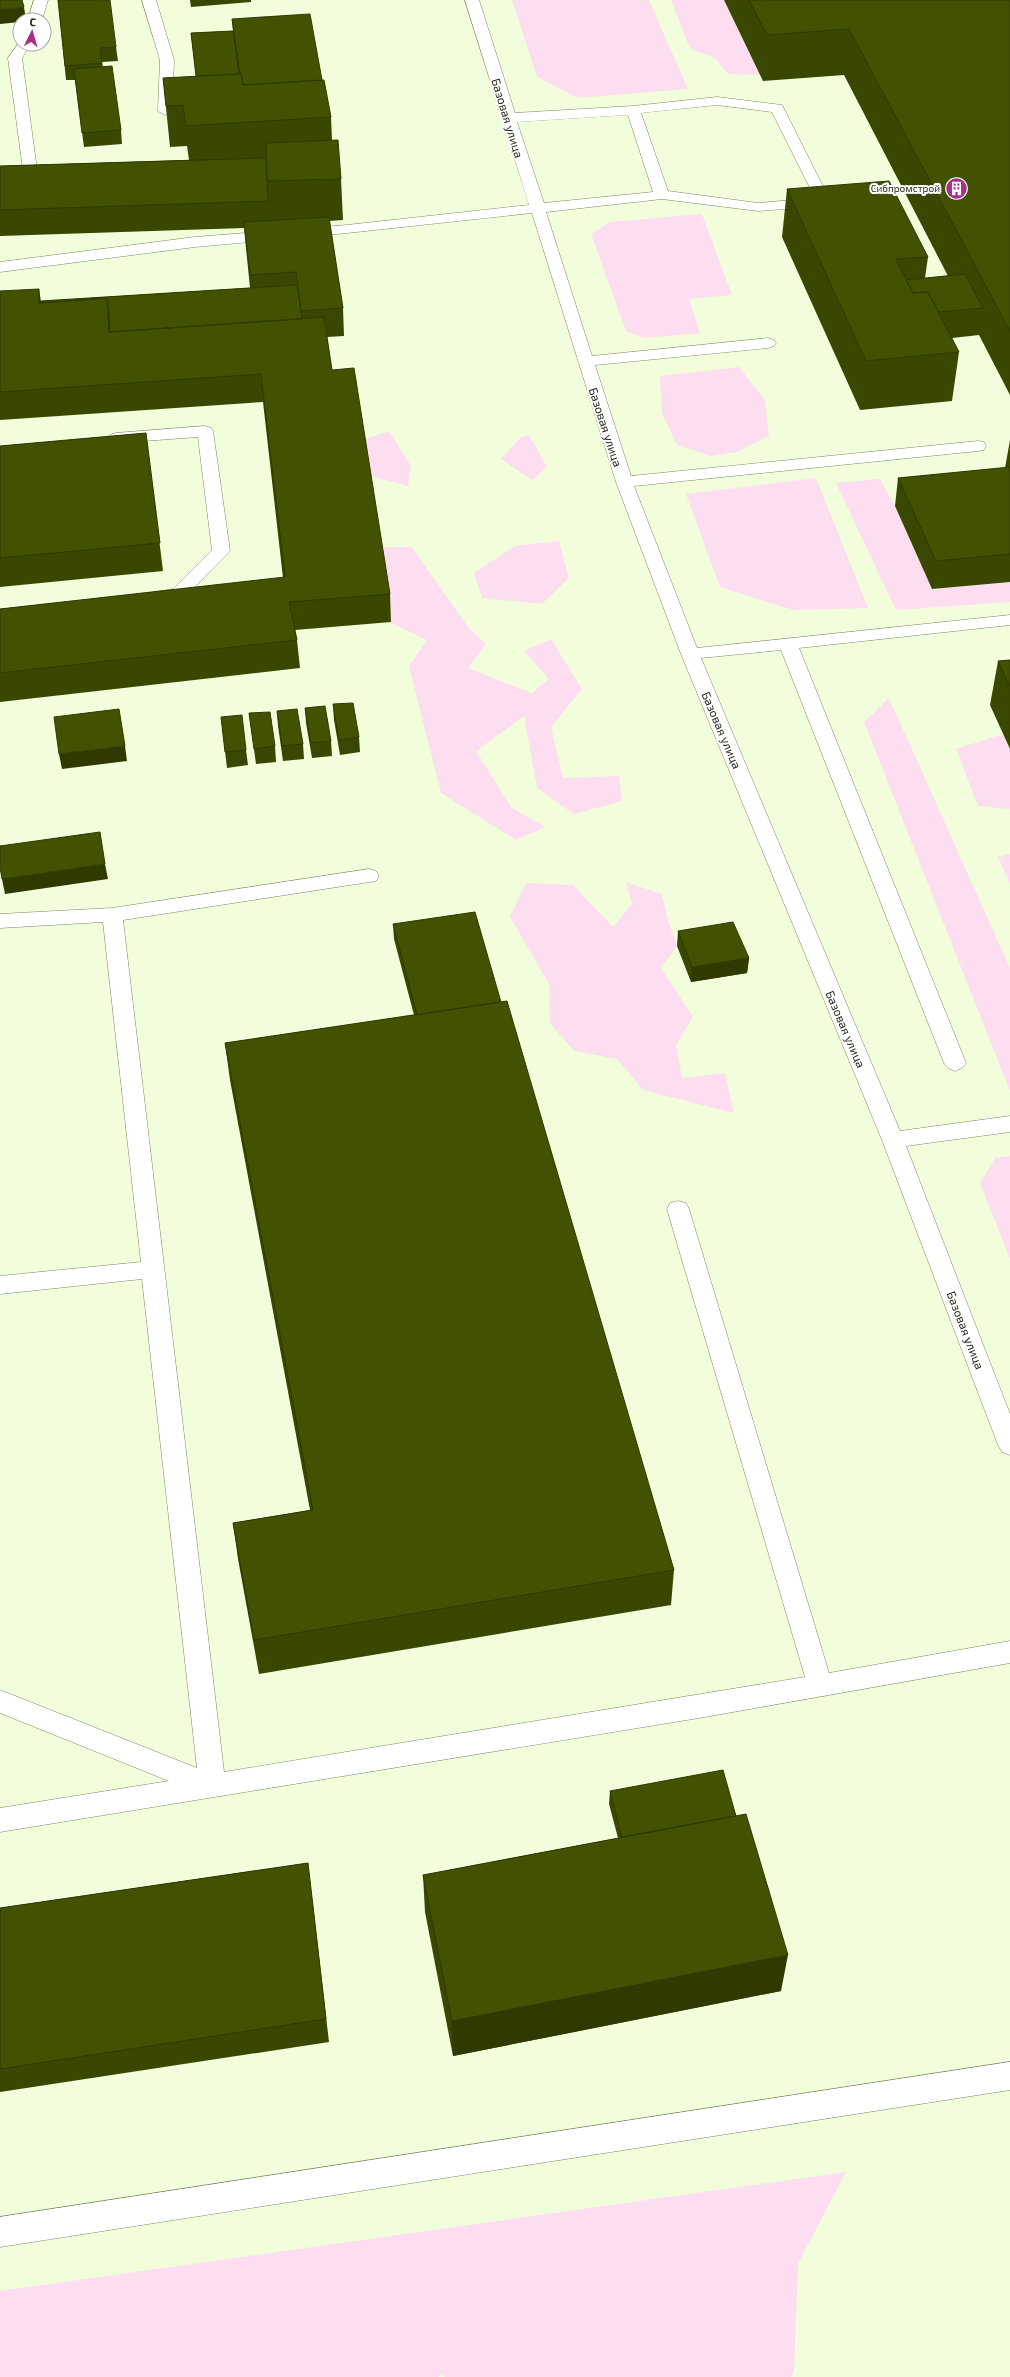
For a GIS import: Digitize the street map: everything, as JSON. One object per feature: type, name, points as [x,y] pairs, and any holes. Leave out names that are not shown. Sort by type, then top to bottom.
[{"type":"street","points":[[37,12],[41,0]]},
{"type":"street","points":[[149,0],[167,60],[165,111]]},
{"type":"street","name":"Базовая улица","points":[[472,0],[536,208],[624,482],[690,654],[893,1140],[1010,1445]]},
{"type":"street","points":[[19,52],[15,58],[30,170]]},
{"type":"street","points":[[0,267],[196,242],[347,229],[662,195],[758,207],[824,202],[778,108],[717,101],[634,110],[508,118]]},
{"type":"street","points":[[634,110],[662,195]]},
{"type":"street","points":[[585,361],[768,343]]},
{"type":"street","points":[[103,440],[205,431],[221,551],[178,594],[139,599]]},
{"type":"street","points":[[624,482],[978,446]]},
{"type":"street","points":[[690,654],[1010,620]]},
{"type":"street","points":[[788,644],[955,1063]]},
{"type":"street","points":[[0,922],[112,915],[369,876]]},
{"type":"street","points":[[112,915],[212,1786]]},
{"type":"street","points":[[893,1140],[1010,1124]]},
{"type":"street","points":[[678,1209],[820,1685]]},
{"type":"street","points":[[0,1285],[153,1269]]},
{"type":"street","points":[[0,1820],[700,1707],[1010,1652]]},
{"type":"street","points":[[0,1701],[212,1786]]},
{"type":"street","points":[[0,2232],[1010,2076]]},
{"type":"shaded area","points":[[512,0],[649,0],[688,89],[577,98],[537,77]]},
{"type":"shaded area","points":[[671,0],[724,0],[760,75],[728,74],[715,58],[690,49]]},
{"type":"shaded area","points":[[702,214],[732,295],[689,299],[700,333],[644,338],[626,331],[591,234],[610,222]]},
{"type":"shaded area","points":[[739,367],[765,400],[769,436],[737,452],[711,456],[677,445],[662,413],[660,376]]},
{"type":"shaded area","points":[[389,431],[411,466],[408,486],[368,475],[362,440]]},
{"type":"shaded area","points":[[529,435],[547,467],[532,480],[501,459],[520,438]]},
{"type":"shaded area","points":[[816,478],[868,608],[793,610],[720,587],[686,494]]},
{"type":"shaded area","points":[[880,479],[895,506],[932,589],[1010,582],[1010,602],[896,610],[836,483]]},
{"type":"shaded area","points":[[559,541],[569,578],[542,604],[482,598],[474,573],[515,546]]},
{"type":"shaded area","points":[[379,547],[412,547],[468,627],[486,644],[468,668],[532,693],[549,679],[524,651],[551,639],[582,689],[551,727],[563,778],[619,776],[622,801],[574,814],[537,788],[524,716],[476,751],[512,808],[545,827],[516,840],[441,793],[409,666],[427,640],[391,623]]},
{"type":"shaded area","points":[[889,698],[1010,968],[1010,1091],[864,722]]},
{"type":"shaded area","points":[[1003,734],[1010,749],[1010,809],[978,806],[956,749]]},
{"type":"shaded area","points":[[1010,854],[1010,884],[998,857]]},
{"type":"shaded area","points":[[626,882],[662,894],[668,920],[677,946],[661,968],[693,1017],[676,1045],[682,1078],[725,1073],[734,1113],[643,1090],[617,1059],[574,1051],[550,1023],[549,984],[510,917],[526,883],[573,885],[613,927],[632,904]]},
{"type":"shaded area","points":[[1010,1156],[1010,1259],[980,1183],[995,1158]]},
{"type":"shaded area","points":[[846,2172],[798,2264],[794,2371],[791,2377],[445,2377],[442,2374],[438,2377],[0,2377],[0,2291]]},
{"type":"building","points":[[0,0],[22,0],[24,7],[0,10]]},
{"type":"building","points":[[58,0],[110,0],[116,47],[100,48],[102,63],[65,66]]},
{"type":"building","name":"Сибпромстрой","points":[[749,0],[1010,0],[1010,331],[849,29],[767,35]]},
{"type":"building","points":[[310,14],[322,80],[243,85],[232,19]]},
{"type":"building","points":[[233,31],[239,74],[196,76],[191,33]]},
{"type":"building","points":[[112,66],[121,130],[82,133],[74,69]]},
{"type":"building","points":[[241,74],[243,85],[324,80],[331,117],[186,126],[183,105],[166,106],[163,78]]},
{"type":"building","points":[[338,140],[341,179],[267,181],[266,143]]},
{"type":"building","points":[[266,158],[268,201],[0,210],[0,166]]},
{"type":"building","points":[[889,181],[928,257],[896,259],[913,293],[928,292],[959,352],[866,361],[787,189]]},
{"type":"building","points":[[329,217],[343,308],[301,311],[296,272],[250,275],[244,222]]},
{"type":"building","points":[[965,274],[983,308],[939,312],[928,292],[913,293],[906,280]]},
{"type":"building","points":[[297,285],[302,319],[110,332],[107,298],[41,303],[41,301]]},
{"type":"building","points":[[39,289],[39,303],[107,298],[109,332],[324,317],[332,370],[354,368],[390,594],[289,602],[297,640],[0,673],[0,609],[285,577],[261,374],[0,392],[0,291]]},
{"type":"building","points":[[146,433],[160,543],[0,558],[0,446]]},
{"type":"building","points":[[1010,467],[1010,554],[936,561],[898,478]]},
{"type":"building","points":[[1010,660],[1010,687],[998,661]]},
{"type":"building","points":[[353,703],[359,737],[339,740],[333,704]]},
{"type":"building","points":[[325,706],[331,741],[311,743],[305,708]]},
{"type":"building","points":[[119,709],[125,746],[59,754],[54,717]]},
{"type":"building","points":[[297,709],[303,744],[282,746],[277,711]]},
{"type":"building","points":[[270,712],[275,746],[254,749],[249,713]]},
{"type":"building","points":[[242,715],[246,750],[225,752],[221,717]]},
{"type":"building","points":[[100,832],[105,864],[2,879],[0,867],[0,846]]},
{"type":"building","points":[[475,912],[501,1002],[417,1015],[393,924]]},
{"type":"building","points":[[733,922],[749,958],[692,967],[678,931]]},
{"type":"building","points":[[507,1001],[674,1570],[254,1640],[233,1523],[313,1510],[225,1043]]},
{"type":"building","points":[[723,1770],[736,1816],[622,1837],[610,1791]]},
{"type":"building","points":[[746,1814],[788,1955],[452,2021],[423,1875]]},
{"type":"building","points":[[308,1863],[326,2019],[0,2069],[0,1908]]},
{"type":"place","name":"Сибпромстрой","points":[[956,188]]}]
